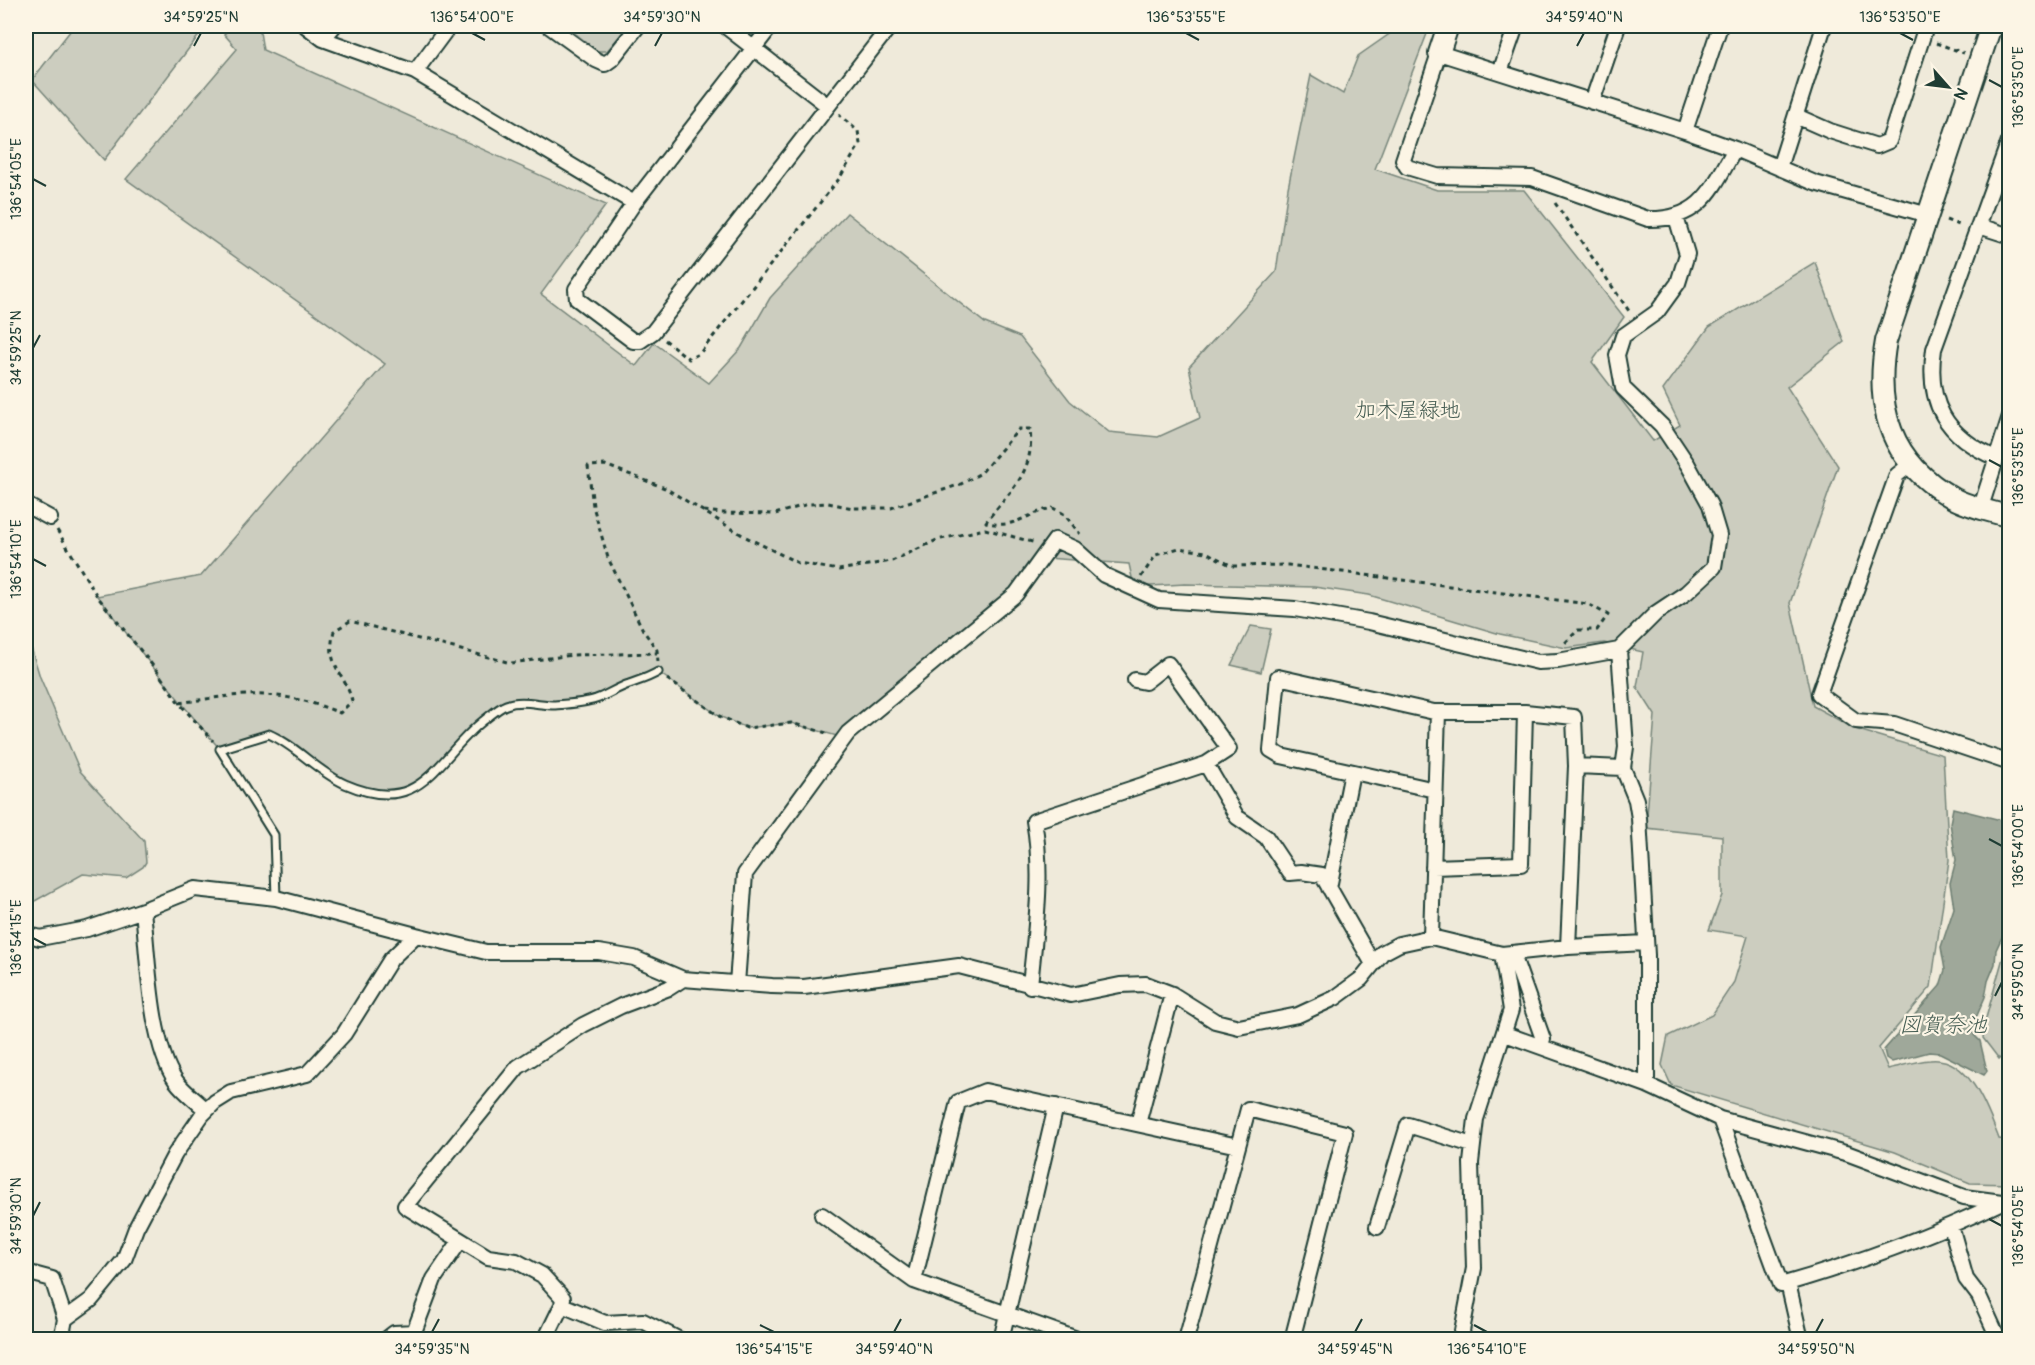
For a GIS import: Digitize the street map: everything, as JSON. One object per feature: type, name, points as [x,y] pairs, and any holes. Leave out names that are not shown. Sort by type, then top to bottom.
[{"type":"street","points":[[306,26],[323,39],[415,72],[634,203]]},
{"type":"street","points":[[323,39],[334,26]]},
{"type":"street","points":[[415,72],[449,26]]},
{"type":"street","points":[[549,26],[605,64],[612,59],[638,26]]},
{"type":"street","points":[[725,26],[828,106]]},
{"type":"street","points":[[771,26],[634,203],[576,289],[577,299],[633,341],[640,341],[653,332],[890,26]]},
{"type":"street","points":[[1448,26],[1403,160],[1407,167],[1437,176],[1532,178],[1648,219],[1676,217],[1693,208],[1710,194],[1735,149]]},
{"type":"street","points":[[1500,72],[1516,26]]},
{"type":"street","points":[[1592,102],[1618,26]]},
{"type":"street","points":[[1685,131],[1720,26]]},
{"type":"street","points":[[1779,168],[1824,26]]},
{"type":"street","points":[[1991,26],[1886,341],[1881,369],[1881,397],[1885,418],[1896,442],[1911,464],[1934,485],[1955,499],[2010,517]]},
{"type":"street","points":[[1796,116],[1830,131],[1877,146],[1884,145],[1889,141],[1924,32]]},
{"type":"street","points":[[1439,53],[1685,131],[1735,149],[1815,183],[1928,214]]},
{"type":"street","points":[[1996,458],[1975,449],[1948,425],[1935,399],[1930,373],[1934,349],[2010,138]]},
{"type":"street","points":[[737,984],[745,874],[844,738],[1016,594],[1055,540],[1075,549],[1104,574],[1159,600],[1295,609],[1369,622],[1538,662],[1558,661],[1619,650],[1656,613],[1686,593],[1714,567],[1719,535],[1710,505],[1688,465],[1662,426],[1623,388],[1617,355],[1623,336],[1657,312],[1678,283],[1685,267],[1687,254],[1676,217]]},
{"type":"street","points":[[1979,229],[2010,236]]},
{"type":"street","points":[[1981,507],[2010,416]]},
{"type":"street","points":[[1911,464],[1897,475],[1819,694],[1856,721],[1894,724],[2010,763]]},
{"type":"street","points":[[26,505],[50,518]]},
{"type":"street","points":[[1619,650],[1626,747],[1623,768],[1636,800],[1639,818],[1646,943],[1647,1085]]},
{"type":"street","points":[[1029,986],[1039,889],[1038,848],[1034,821],[1206,764],[1229,749],[1168,664],[1145,682],[1135,680]]},
{"type":"street","points":[[1435,790],[1281,756],[1271,750],[1278,677],[1438,712],[1525,712],[1574,717],[1576,766],[1568,947]]},
{"type":"street","points":[[1431,937],[1438,712]]},
{"type":"street","points":[[1433,867],[1521,864],[1525,712]]},
{"type":"street","points":[[1206,764],[1238,817],[1266,837],[1290,873],[1322,875],[1373,964]]},
{"type":"street","points":[[1576,766],[1623,768]]},
{"type":"street","points":[[1329,888],[1352,772]]},
{"type":"street","points":[[26,934],[40,938],[87,929],[195,889],[276,898],[486,952],[600,952],[634,958],[683,979],[804,987],[959,966],[1029,986],[1071,995],[1120,985],[1146,984],[1172,994],[1215,1022],[1239,1027],[1298,1015],[1335,998],[1361,979],[1382,953],[1399,944],[1431,937],[1503,954],[1568,947],[1646,943]]},
{"type":"street","points":[[143,910],[150,986],[164,1057],[177,1082],[206,1110]]},
{"type":"street","points":[[65,1319],[92,1300],[124,1260],[136,1228],[176,1154],[206,1110],[231,1092],[308,1074],[344,1034],[391,958],[416,935]]},
{"type":"street","points":[[1464,1340],[1462,1331],[1474,1268],[1472,1145],[1476,1119],[1512,1010],[1503,954]]},
{"type":"street","points":[[1503,954],[1516,963],[1543,1039]]},
{"type":"street","points":[[545,1340],[562,1305],[563,1298],[542,1275],[516,1261],[488,1257],[405,1206],[518,1067],[583,1025],[621,1006],[669,988],[683,979]]},
{"type":"street","points":[[1138,1124],[1172,994]]},
{"type":"street","points":[[1505,1034],[1647,1085],[1720,1119],[1849,1154],[1964,1197],[2006,1202]]},
{"type":"street","points":[[914,1281],[958,1102],[985,1090],[1238,1146]]},
{"type":"street","points":[[1000,1340],[1056,1106]]},
{"type":"street","points":[[1186,1340],[1248,1109],[1345,1133],[1292,1340]]},
{"type":"street","points":[[1720,1119],[1780,1285],[1853,1264],[2006,1202]]},
{"type":"street","points":[[1377,1227],[1407,1125],[1472,1145]]},
{"type":"street","points":[[822,1215],[914,1281],[1080,1340]]},
{"type":"street","points":[[1951,1226],[1966,1279],[1979,1296],[1999,1340]]},
{"type":"street","points":[[385,1340],[394,1332],[414,1332],[434,1279],[460,1241]]},
{"type":"street","points":[[26,1272],[52,1279],[65,1319],[62,1340]]},
{"type":"street","points":[[1788,1283],[1801,1340]]},
{"type":"street","points":[[562,1305],[604,1323],[643,1321],[680,1340]]},
{"type":"lane","points":[[276,898],[274,835],[220,749],[269,734],[282,740],[307,762],[344,783],[368,791],[406,792],[420,786],[477,726],[504,705],[519,702],[554,705],[595,700],[630,683],[646,680],[658,672]]},
{"type":"path","points":[[1924,32],[1979,59]]},
{"type":"path","points":[[653,332],[689,359],[700,353],[839,179],[860,144],[858,131],[828,106]]},
{"type":"path","points":[[1546,184],[1546,190],[1639,325]]},
{"type":"path","points":[[1928,214],[1979,229]]},
{"type":"path","points":[[701,510],[721,513],[775,514],[808,504],[828,503],[853,508],[891,508],[961,484],[981,473],[1019,429],[1030,429],[1032,443],[1026,471],[1018,486],[986,522],[994,525],[1011,524],[1053,508],[1073,523],[1085,544]]},
{"type":"path","points":[[844,738],[791,723],[747,728],[718,716],[658,672],[657,653],[643,630],[608,558],[593,506],[588,466],[605,465],[665,488],[744,536],[798,563],[839,570],[892,561],[937,540],[985,529],[1040,544],[1055,540]]},
{"type":"path","points":[[50,518],[97,596],[157,671],[179,703],[220,749]]},
{"type":"path","points":[[1134,587],[1156,555],[1179,548],[1206,552],[1232,566],[1288,565],[1368,573],[1588,604],[1608,615],[1604,624],[1597,630],[1578,630],[1564,641],[1558,661]]},
{"type":"path","points":[[179,703],[241,693],[274,694],[309,701],[340,713],[352,701],[347,684],[336,670],[330,649],[334,631],[350,621],[511,663],[573,655],[657,653]]},
{"type":"green space","points":[[74,26],[206,26],[104,160],[32,80]]},
{"type":"green space","name":"加木屋緑地","points":[[233,26],[259,26],[263,50],[606,205],[541,294],[636,366],[654,343],[709,383],[741,348],[770,298],[847,213],[985,323],[1020,337],[1070,401],[1109,432],[1158,437],[1200,418],[1189,367],[1276,272],[1288,188],[1311,75],[1343,94],[1358,56],[1401,26],[1430,26],[1375,169],[1437,190],[1524,190],[1624,317],[1592,362],[1653,441],[1680,425],[1663,390],[1709,327],[1815,262],[1844,342],[1787,387],[1838,466],[1790,603],[1813,706],[1855,729],[1943,755],[1949,860],[1931,987],[1879,1048],[1888,1069],[1914,1062],[1944,1061],[1956,1066],[1966,1075],[1983,1100],[1999,1139],[2009,1140],[2009,1184],[1970,1183],[1895,1152],[1671,1085],[1662,1065],[1668,1036],[1712,1015],[1734,982],[1748,936],[1709,930],[1722,895],[1722,836],[1646,828],[1655,715],[1637,687],[1643,652],[1604,643],[1566,648],[1500,634],[1369,595],[1314,587],[1185,584],[1134,587],[1129,564],[1046,558],[844,738],[791,723],[747,728],[719,716],[658,672],[595,700],[554,705],[519,702],[490,716],[420,786],[386,792],[344,784],[269,734],[220,749],[97,596],[201,576],[385,364],[126,179],[237,49],[224,34]]},
{"type":"green space","points":[[566,26],[628,26],[607,51],[597,51]]},
{"type":"green space","points":[[1251,626],[1271,629],[1261,672],[1231,665]]},
{"type":"green space","points":[[26,631],[40,677],[80,771],[144,841],[146,862],[143,867],[126,878],[83,874],[26,906]]},
{"type":"green space","points":[[2009,945],[2009,1053],[1999,1059],[1983,1038],[1986,1018],[2006,947]]},
{"type":"water","name":"図賀奈池","points":[[1953,808],[2009,822],[2009,933],[2002,937],[1996,950],[1995,964],[1985,997],[1972,1027],[1974,1035],[1980,1041],[1987,1071],[1984,1075],[1940,1053],[1929,1052],[1892,1062],[1886,1058],[1884,1050],[1940,986],[1945,970],[1941,947],[1954,908],[1950,883],[1956,860],[1950,823]]}]
